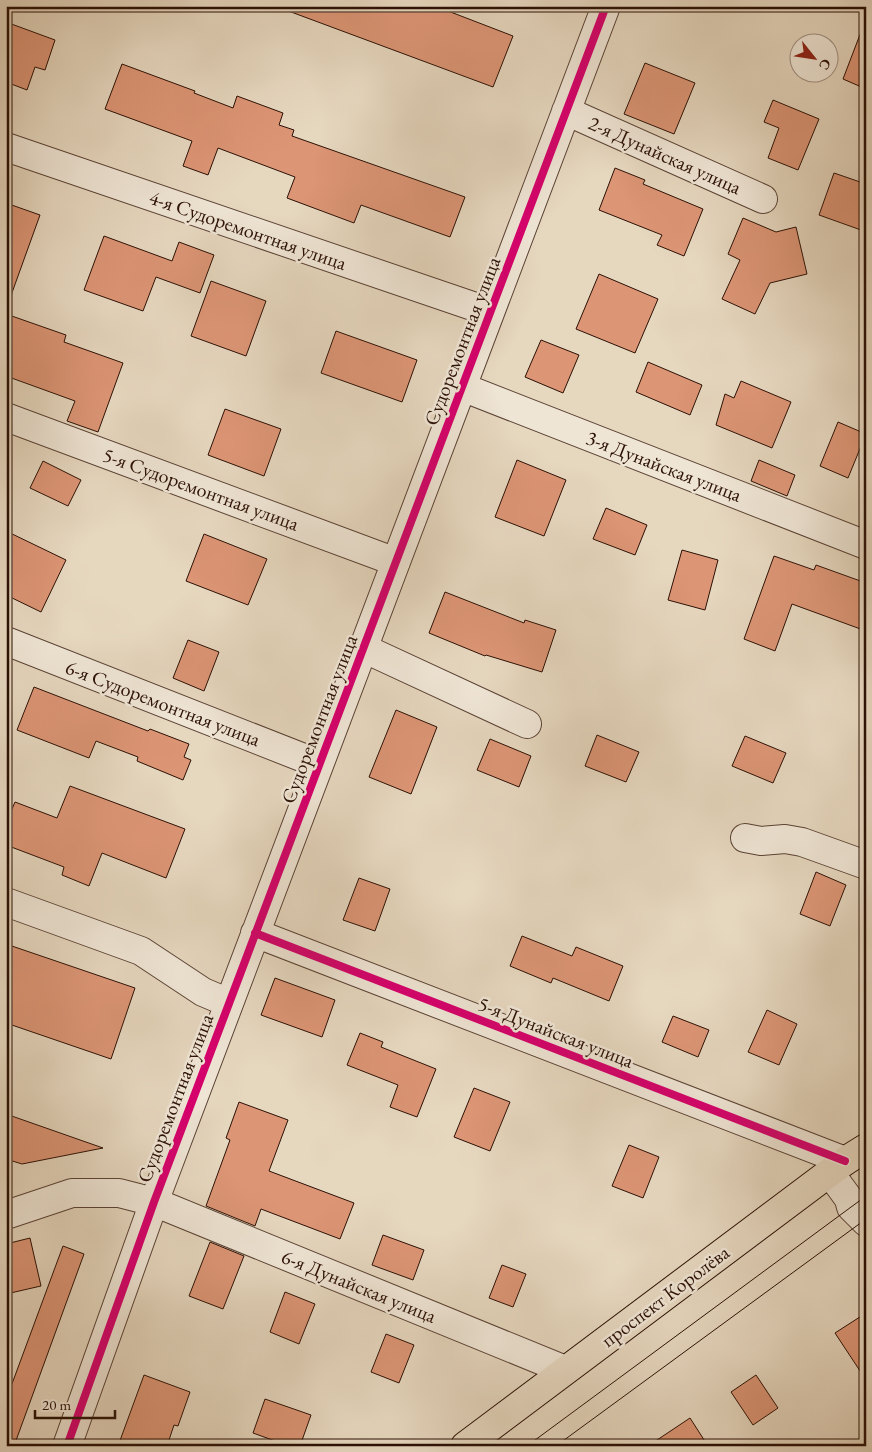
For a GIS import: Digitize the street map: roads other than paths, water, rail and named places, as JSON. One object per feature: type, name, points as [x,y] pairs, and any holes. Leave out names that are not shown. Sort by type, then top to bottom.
[{"type":"main road","name":"проспект Королёва","points":[[465,1446],[847,1161]]},
{"type":"street","name":"Судоремонтная улица","points":[[67,1446],[154,1202],[228,1003],[606,6]]},
{"type":"street","name":"2-я Дунайская улица","points":[[566,111],[763,200]]},
{"type":"street","name":"4-я Судоремонтная улица","points":[[6,147],[490,312]]},
{"type":"street","name":"3-я Дунайская улица","points":[[462,387],[866,545]]},
{"type":"street","name":"5-я Судоремонтная улица","points":[[6,417],[396,562]]},
{"type":"street","name":"6-я Судоремонтная улица","points":[[6,641],[319,764]]},
{"type":"street","points":[[363,648],[527,724]]},
{"type":"street","points":[[745,838],[761,841],[785,839],[802,842],[866,865]]},
{"type":"street","points":[[6,902],[141,951],[203,992],[228,1003]]},
{"type":"street","name":"5-я Дунайская улица","points":[[255,933],[847,1161]]},
{"type":"street","points":[[847,1161],[851,1207],[866,1222]]},
{"type":"street","name":"6-я Дунайская улица","points":[[6,1215],[72,1194],[118,1193],[154,1202],[565,1370]]},
{"type":"tram line","points":[[527,1446],[866,1196]]},
{"type":"tram line","points":[[556,1446],[866,1219]]}]
